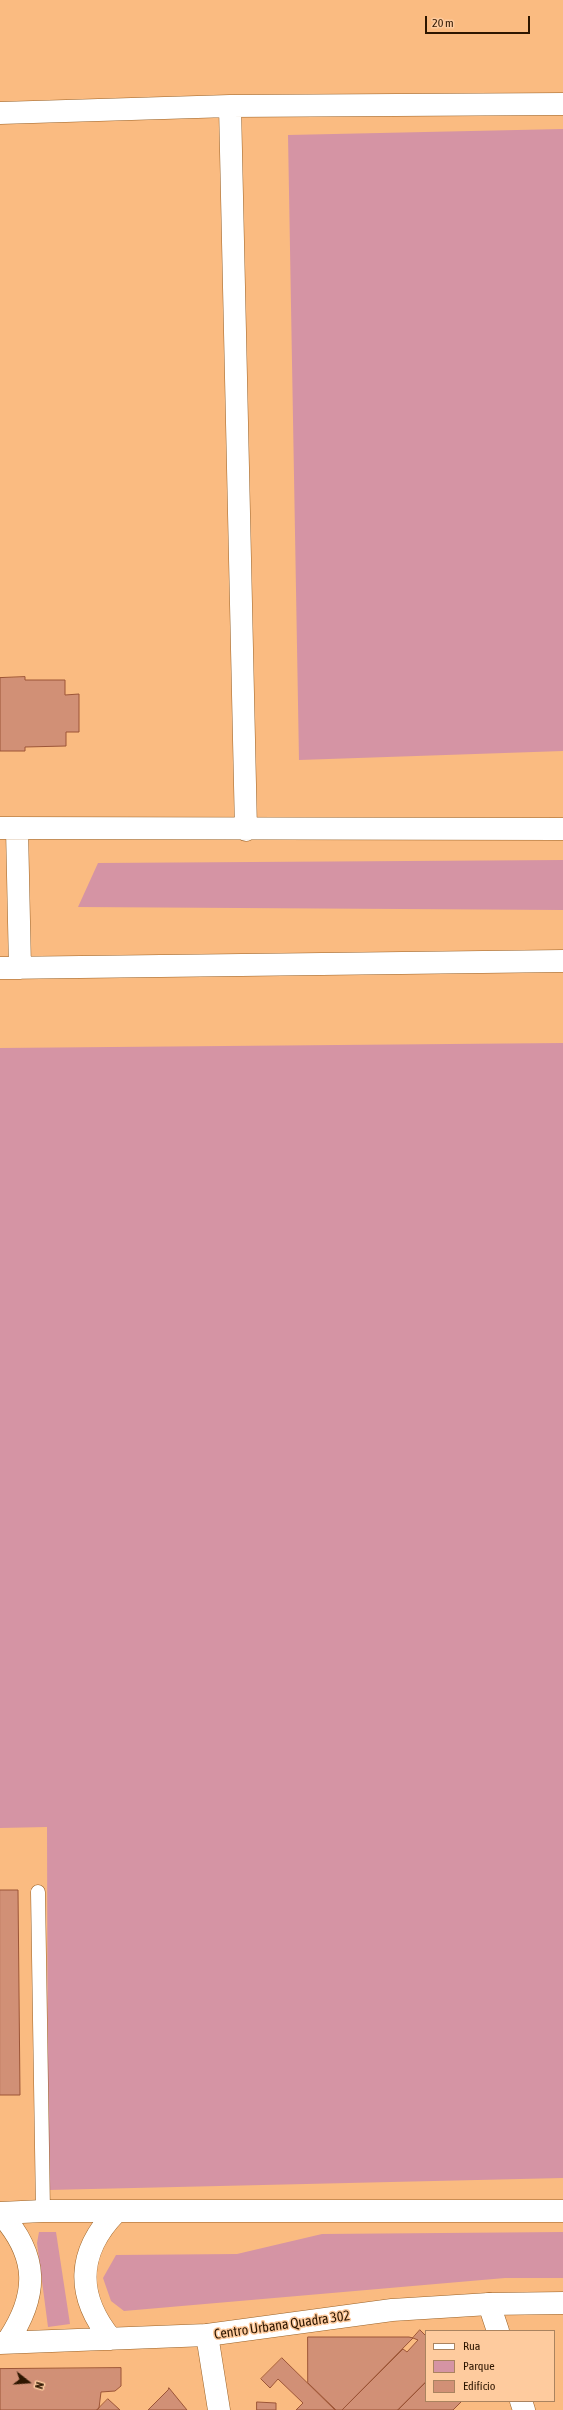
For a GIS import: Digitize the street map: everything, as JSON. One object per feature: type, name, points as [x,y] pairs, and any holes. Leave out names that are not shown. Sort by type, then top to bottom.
[{"type":"street","points":[[0,113],[230,106],[563,104]]},
{"type":"street","points":[[230,106],[246,830]]},
{"type":"street","points":[[563,829],[9,829],[10,968],[563,961]]},
{"type":"street","points":[[0,2213],[43,2211],[563,2211]]},
{"type":"street","points":[[111,2339],[98,2323],[92,2311],[85,2284],[86,2264],[92,2244],[102,2226],[116,2212]]},
{"type":"street","points":[[0,2213],[14,2228],[24,2246],[29,2273],[27,2307],[19,2325],[4,2343]]},
{"type":"street","name":"Centro Urbana Quadra 302","points":[[4,2343],[207,2335],[392,2310],[489,2304],[563,2303]]},
{"type":"street","points":[[489,2304],[498,2330]]},
{"type":"street","points":[[207,2335],[219,2410]]},
{"type":"lane","points":[[38,1892],[43,2211]]},
{"type":"green space","points":[[563,129],[563,751],[299,760],[288,135]]},
{"type":"green space","points":[[563,860],[563,910],[78,907],[98,863]]},
{"type":"green space","points":[[563,1043],[563,2178],[48,2190],[47,1827],[0,1828],[0,1048]]},
{"type":"green space","points":[[39,2232],[56,2232],[70,2324],[48,2327],[37,2243]]},
{"type":"green space","points":[[563,2232],[563,2278],[505,2278],[124,2311],[111,2301],[103,2278],[116,2255],[237,2254],[322,2234]]},
{"type":"building","points":[[25,677],[25,680],[65,680],[65,695],[79,694],[79,732],[66,732],[66,746],[25,747],[25,751],[0,751],[0,678]]},
{"type":"building","points":[[0,1890],[18,1890],[20,2095],[0,2095]]},
{"type":"building","points":[[420,2330],[425,2335],[425,2383],[398,2410],[342,2410],[403,2349],[407,2352],[418,2340],[413,2338]]},
{"type":"building","points":[[308,2337],[413,2338],[342,2410],[336,2410],[308,2383]]},
{"type":"building","points":[[282,2358],[335,2410],[296,2410],[303,2403],[278,2379],[270,2388],[261,2379]]},
{"type":"building","points":[[121,2368],[121,2386],[115,2391],[101,2392],[99,2408],[97,2410],[0,2410],[0,2369]]},
{"type":"building","points":[[425,2383],[425,2402],[461,2402],[453,2410],[398,2410]]},
{"type":"building","points":[[169,2388],[187,2410],[148,2410],[168,2390]]},
{"type":"building","points":[[108,2399],[120,2410],[97,2410]]},
{"type":"building","points":[[257,2402],[276,2403],[276,2410],[257,2410]]}]
